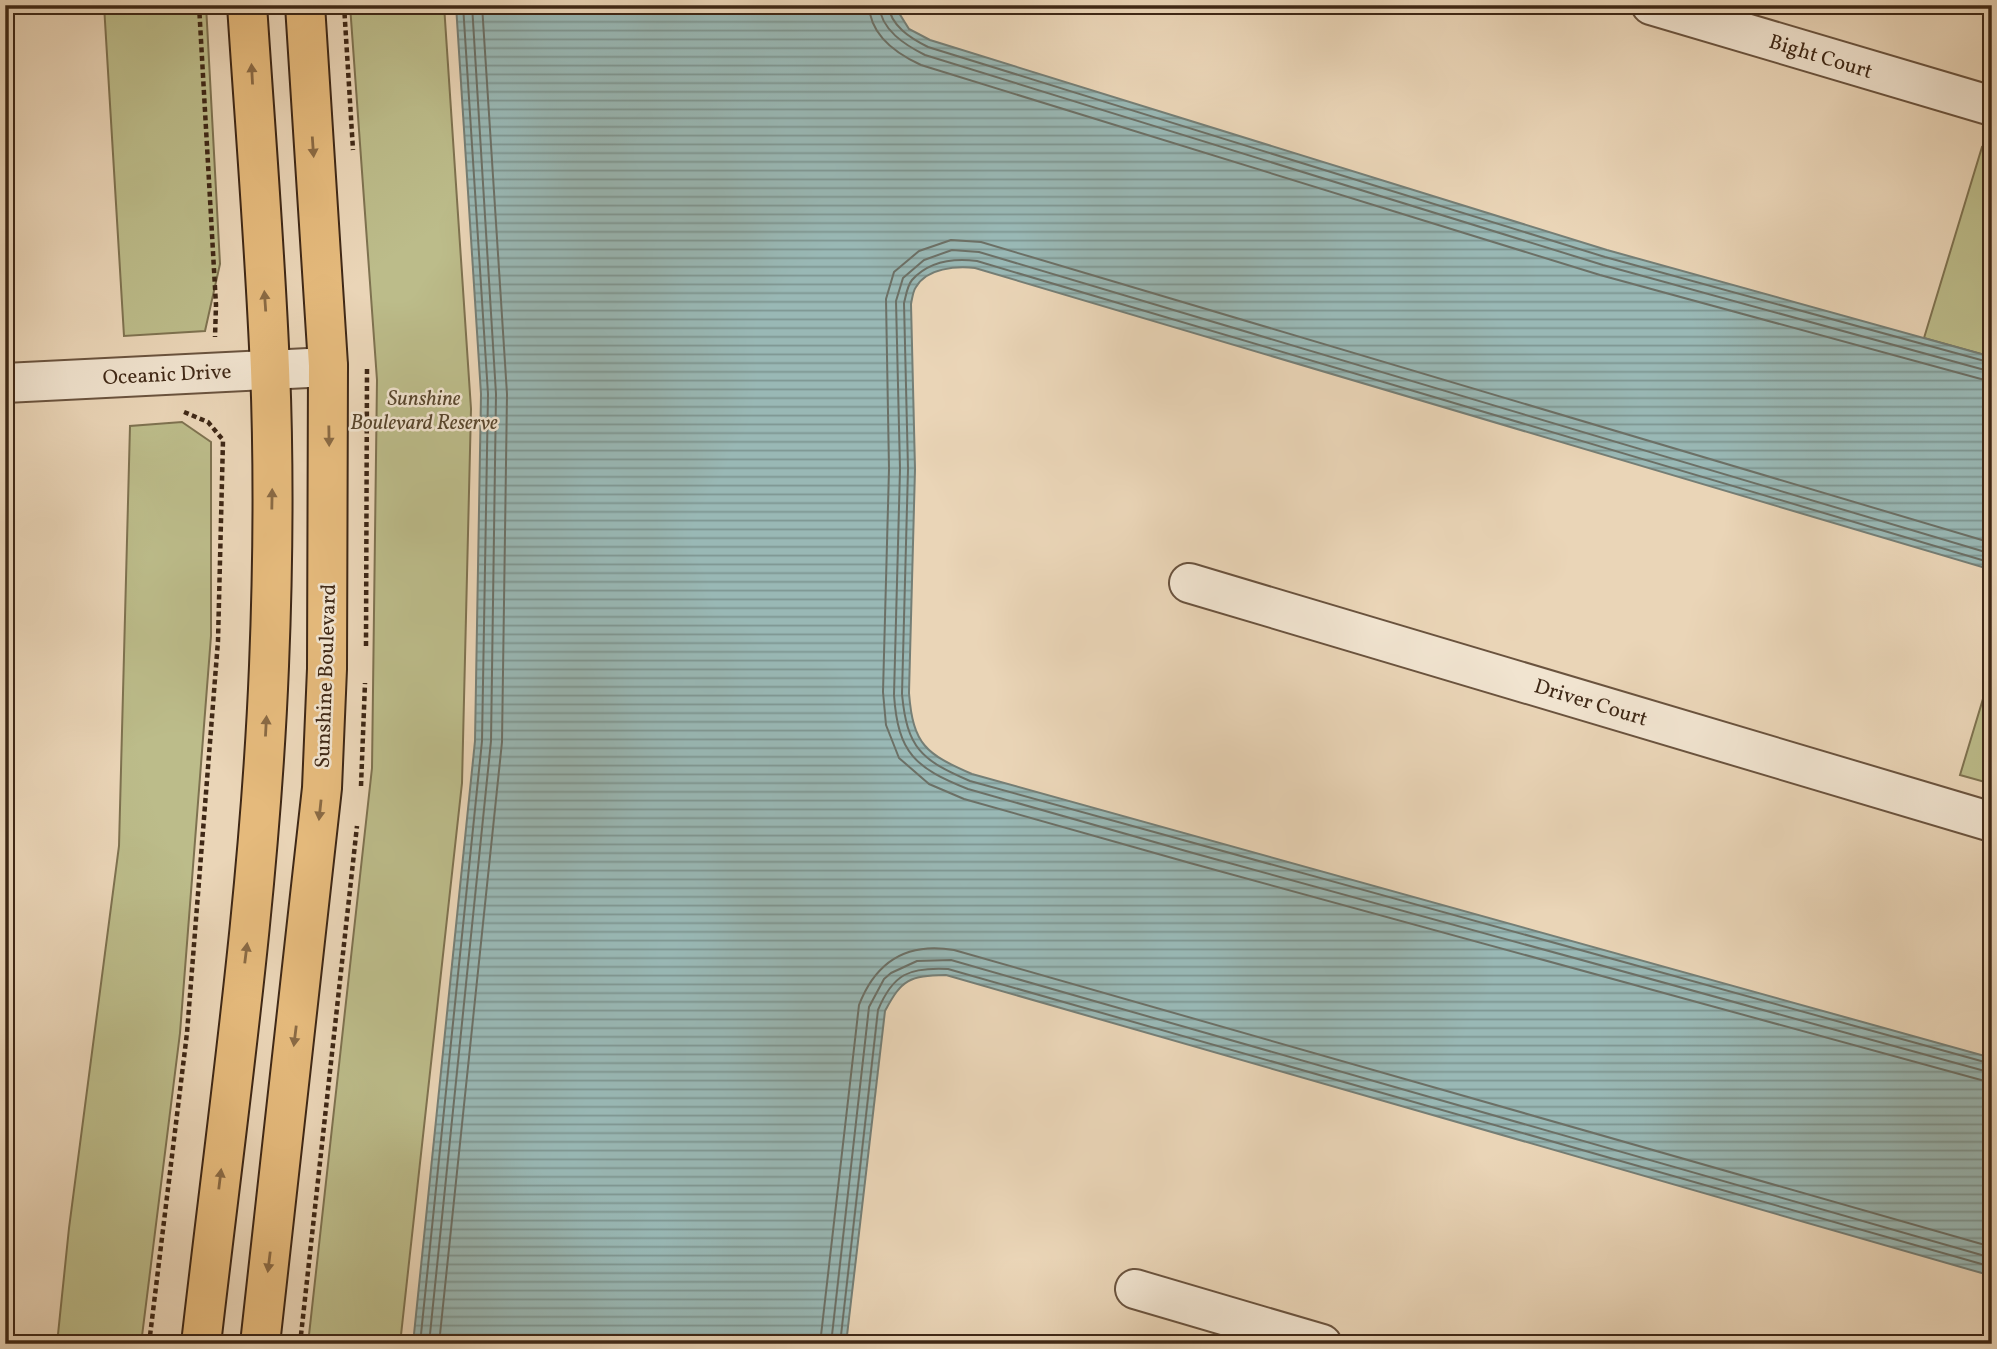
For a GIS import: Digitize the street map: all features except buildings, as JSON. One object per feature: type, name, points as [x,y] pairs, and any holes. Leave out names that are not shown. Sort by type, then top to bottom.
[{"type":"main road","points":[[201,1344],[264,782],[269,662],[272,488],[270,369],[247,5]]},
{"type":"main road","name":"Sunshine Boulevard","points":[[260,1344],[322,788],[327,669],[330,481],[328,367],[305,5]]},
{"type":"street","name":"Bight Court","points":[[1651,5],[1992,106]]},
{"type":"street","name":"Oceanic Drive","points":[[5,383],[328,367]]},
{"type":"street","name":"Driver Court","points":[[1189,583],[1992,822]]},
{"type":"street","points":[[1135,1289],[1322,1344]]},
{"type":"path","points":[[199,5],[216,305],[215,337]]},
{"type":"path","points":[[149,1344],[187,1033],[218,641],[223,440],[208,422],[188,412],[175,413]]},
{"type":"green space","points":[[104,5],[206,5],[220,264],[205,331],[124,336]]},
{"type":"green space","name":"Sunshine Boulevard Reserve","points":[[350,5],[444,5],[471,409],[462,783],[400,1344],[308,1344],[372,768],[377,380]]},
{"type":"green space","points":[[1982,147],[1992,150],[1992,357],[1924,338]]},
{"type":"green space","points":[[182,422],[211,442],[211,636],[180,1033],[141,1344],[57,1344],[69,1228],[119,846],[130,426]]},
{"type":"green space","points":[[1992,669],[1992,784],[1960,775]]},
{"type":"water","points":[[456,5],[894,5],[909,29],[930,40],[1607,250],[1992,357],[1992,570],[975,268],[959,267],[934,272],[921,281],[914,291],[911,304],[915,469],[909,693],[914,725],[925,745],[943,760],[972,774],[1992,1058],[1992,1276],[946,975],[908,981],[896,992],[885,1011],[846,1344],[413,1344],[475,741],[481,394]]}]
